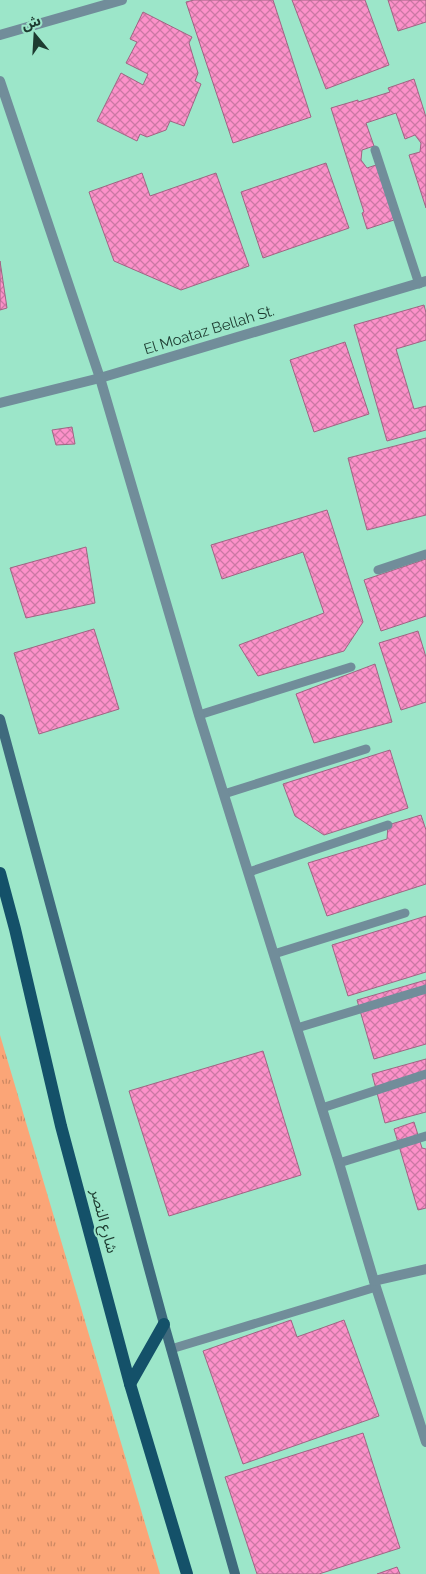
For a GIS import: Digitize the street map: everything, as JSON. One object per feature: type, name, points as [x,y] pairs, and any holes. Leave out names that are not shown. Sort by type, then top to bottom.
[{"type":"main road","name":"شارع النصر","points":[[0,874],[15,929],[61,1126],[130,1384],[187,1574]]},
{"type":"main road","points":[[0,916],[15,929]]},
{"type":"main road","points":[[130,1384],[164,1324]]},
{"type":"street","points":[[0,35],[91,5],[122,0]]},
{"type":"street","points":[[0,82],[100,378],[224,794],[375,1284],[426,1442]]},
{"type":"street","name":"El Moataz Bellah St.","points":[[0,403],[100,378],[422,282]]},
{"type":"street","points":[[0,719],[164,1324],[235,1574]]},
{"type":"street","points":[[375,1284],[426,1269]]},
{"type":"lane","points":[[375,150],[422,282]]},
{"type":"lane","points":[[378,570],[426,554]]},
{"type":"lane","points":[[200,715],[351,666]]},
{"type":"lane","points":[[224,794],[366,749]]},
{"type":"lane","points":[[249,872],[388,825]]},
{"type":"lane","points":[[274,954],[405,913]]},
{"type":"lane","points":[[297,1028],[426,989]]},
{"type":"lane","points":[[322,1108],[426,1074]]},
{"type":"lane","points":[[339,1163],[426,1136]]},
{"type":"lane","points":[[171,1349],[375,1284]]},
{"type":"green space","points":[[0,1035],[160,1574],[0,1574]]},
{"type":"building","points":[[194,0],[273,0],[311,117],[233,143],[186,2]]},
{"type":"building","points":[[292,0],[365,0],[389,65],[326,89]]},
{"type":"building","points":[[388,0],[426,0],[426,22],[398,31]]},
{"type":"building","points":[[143,12],[192,37],[189,43],[198,73],[195,81],[201,84],[184,126],[170,121],[166,130],[147,137],[140,134],[137,141],[97,121],[121,73],[143,85],[148,74],[126,63],[137,42],[130,39]]},
{"type":"building","points":[[414,79],[426,117],[426,208],[409,155],[420,152],[421,143],[415,135],[405,139],[396,113],[366,123],[374,146],[362,150],[361,160],[367,168],[379,164],[397,219],[367,229],[362,213],[364,212],[331,108],[390,92],[388,88]]},
{"type":"building","points":[[326,163],[349,228],[263,258],[241,192]]},
{"type":"building","points":[[142,173],[150,196],[216,173],[249,266],[181,290],[114,261],[89,192]]},
{"type":"building","points":[[0,261],[7,308],[0,310]]},
{"type":"building","points":[[424,305],[426,313],[426,340],[396,349],[414,409],[426,406],[426,430],[387,441],[354,325]]},
{"type":"building","points":[[345,342],[369,414],[314,432],[290,360]]},
{"type":"building","points":[[72,427],[75,444],[56,445],[52,430]]},
{"type":"building","points":[[426,438],[426,515],[367,530],[348,458]]},
{"type":"building","points":[[327,510],[363,622],[344,651],[258,676],[239,645],[324,613],[303,552],[222,579],[211,545]]},
{"type":"building","points":[[86,547],[95,603],[26,618],[10,568]]},
{"type":"building","points":[[426,559],[426,616],[381,631],[364,580]]},
{"type":"building","points":[[94,629],[119,709],[39,734],[14,653]]},
{"type":"building","points":[[418,631],[426,657],[426,702],[401,710],[379,643]]},
{"type":"building","points":[[375,664],[392,722],[314,743],[296,694]]},
{"type":"building","points":[[390,750],[408,808],[324,835],[295,816],[283,784]]},
{"type":"building","points":[[421,815],[426,830],[426,884],[327,916],[308,863],[387,839],[388,825]]},
{"type":"building","points":[[426,916],[426,972],[348,996],[332,945]]},
{"type":"building","points":[[426,980],[426,1044],[374,1059],[357,1000]]},
{"type":"building","points":[[263,1051],[301,1175],[169,1216],[129,1091]]},
{"type":"building","points":[[426,1059],[426,1112],[385,1123],[372,1074]]},
{"type":"building","points":[[414,1122],[422,1148],[426,1149],[426,1208],[418,1210],[394,1129]]},
{"type":"building","points":[[291,1320],[297,1337],[344,1320],[379,1416],[243,1464],[203,1351]]},
{"type":"building","points":[[363,1433],[400,1548],[319,1574],[257,1574],[225,1477]]},
{"type":"building","points":[[397,1567],[400,1574],[377,1574]]}]
